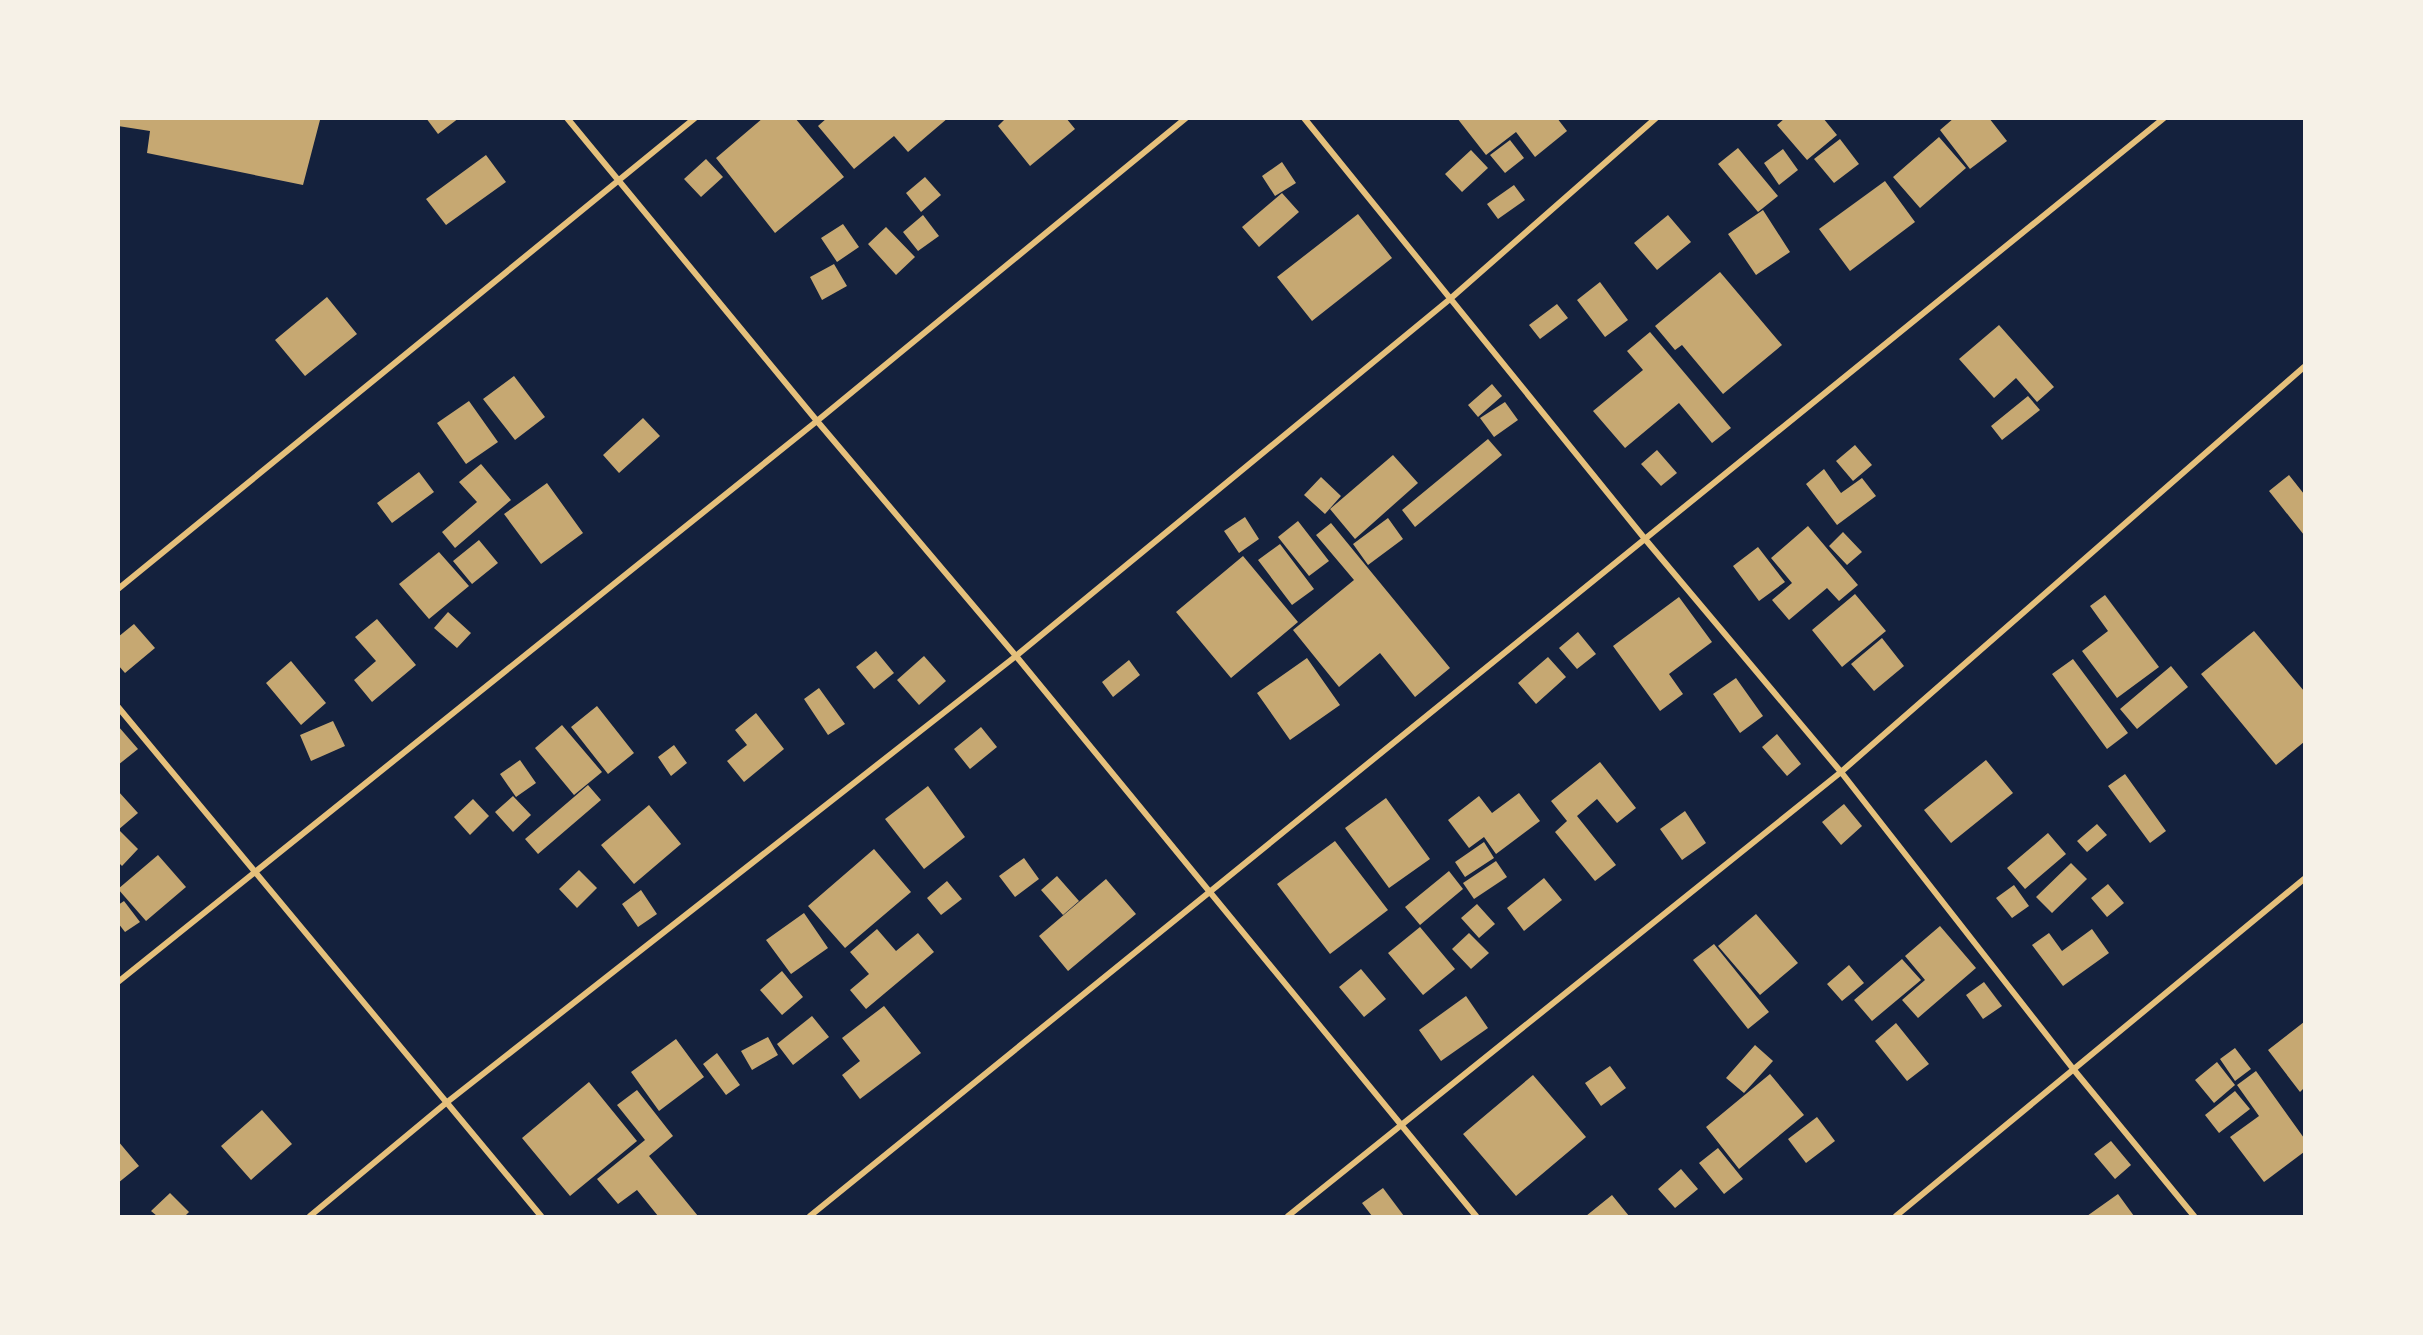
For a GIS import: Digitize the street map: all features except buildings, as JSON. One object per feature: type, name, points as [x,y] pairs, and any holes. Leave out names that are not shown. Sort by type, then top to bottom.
[{"type":"street","points":[[567,118],[817,421],[1016,656],[1476,1216]]},
{"type":"street","points":[[118,589],[695,118]]},
{"type":"street","points":[[118,982],[817,421],[1186,118]]},
{"type":"street","points":[[1304,118],[1645,539],[1840,772],[2074,1070],[2194,1216]]},
{"type":"street","points":[[310,1216],[446,1103],[1016,656],[1450,299],[1656,118]]},
{"type":"street","points":[[810,1216],[2164,118]]},
{"type":"street","points":[[1288,1216],[1840,772],[2304,367]]},
{"type":"street","points":[[118,708],[541,1216]]},
{"type":"street","points":[[1896,1216],[2304,879]]}]
